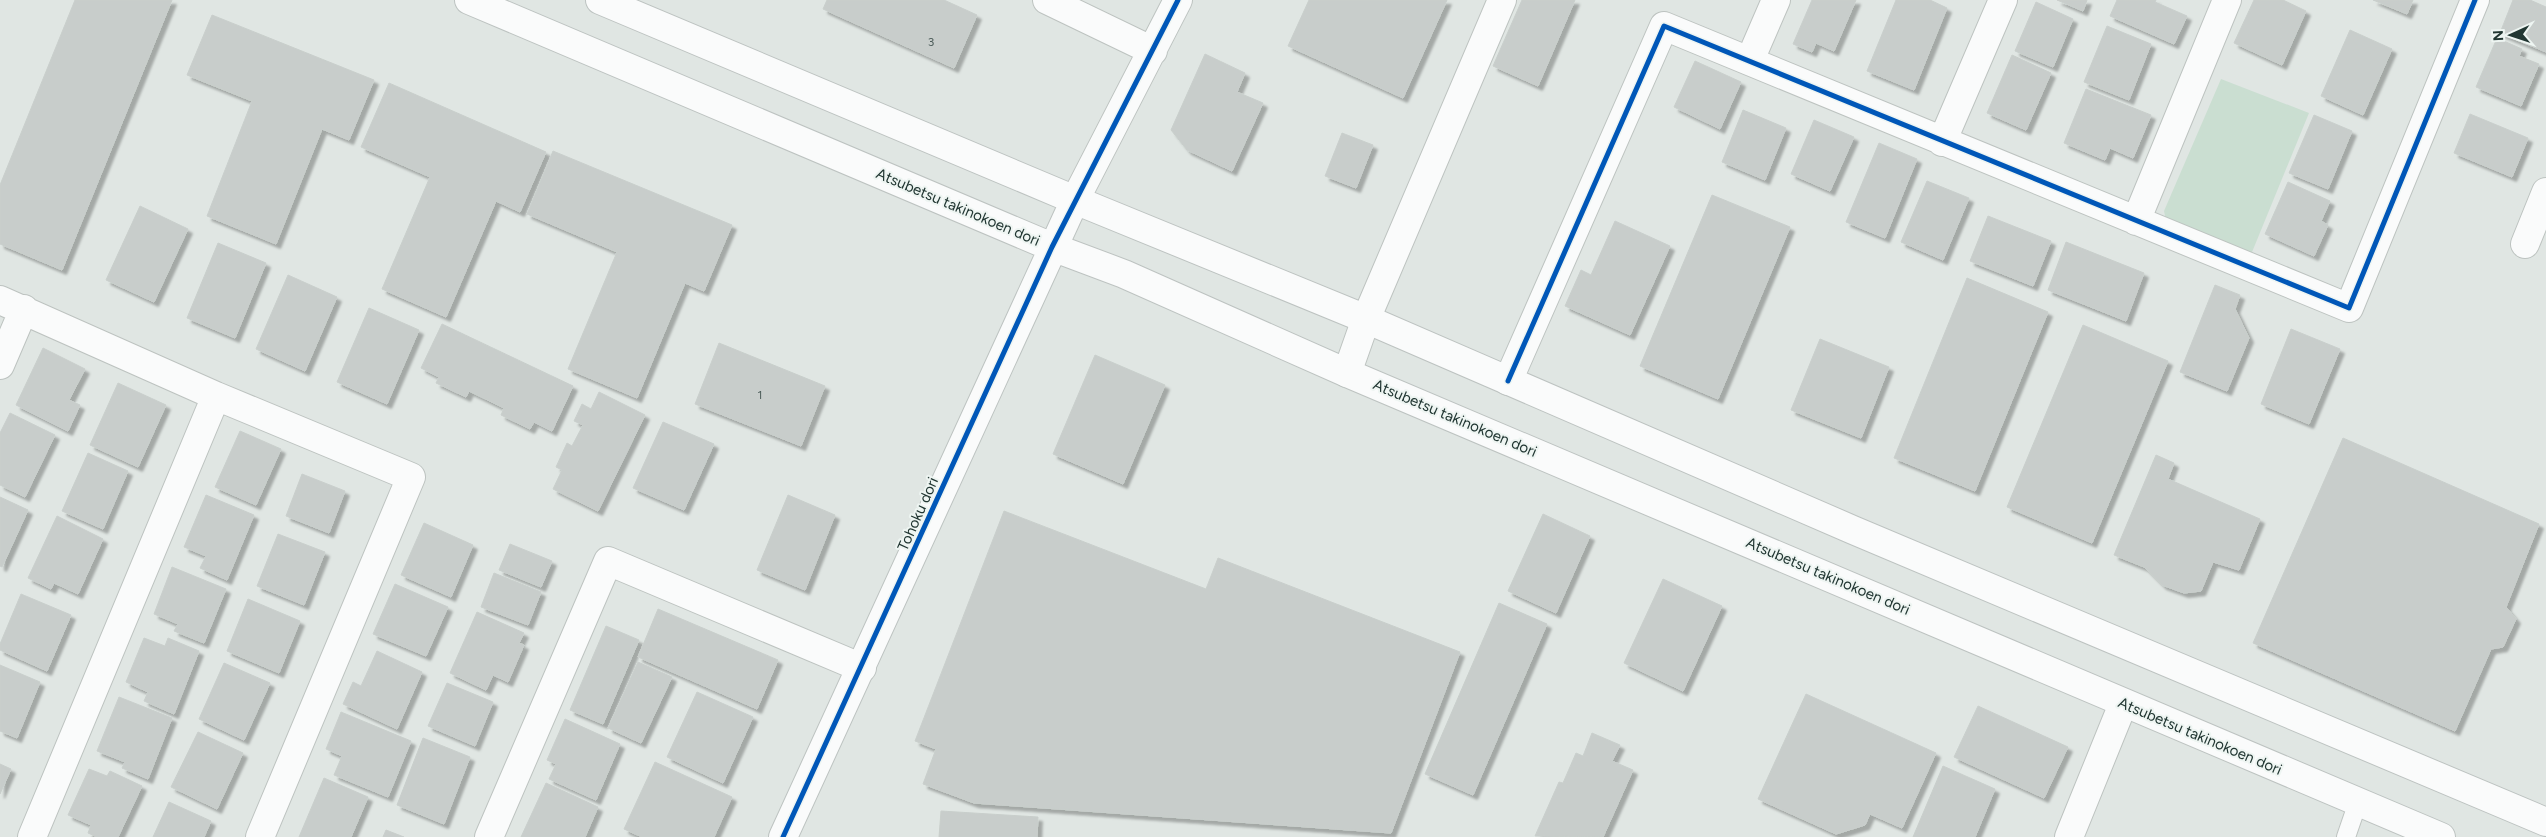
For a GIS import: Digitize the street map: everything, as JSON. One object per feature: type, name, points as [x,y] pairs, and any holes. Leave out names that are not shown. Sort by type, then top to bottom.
[{"type":"street","name":"Atsubetsu takinokoen dori","points":[[469,0],[1052,247],[1124,274],[1347,373],[2123,704],[2441,837]]},
{"type":"street","points":[[600,0],[1075,200],[1366,319],[1853,530],[2546,822]]},
{"type":"street","points":[[1047,0],[1153,51]]},
{"type":"street","name":"Tohoku dori","points":[[783,837],[862,668],[1052,247],[1178,0]]},
{"type":"street","points":[[1347,373],[1366,319],[1502,0]]},
{"type":"street","points":[[1750,60],[1776,0]]},
{"type":"street","points":[[1942,142],[2003,0]]},
{"type":"street","points":[[2136,221],[2227,0]]},
{"type":"street","points":[[1508,381],[1664,26],[2348,308],[2475,0]]},
{"type":"street","points":[[2525,244],[2546,192]]},
{"type":"street","points":[[0,365],[12,305],[216,396],[411,477],[260,837]]},
{"type":"street","points":[[32,837],[216,396]]},
{"type":"street","points":[[489,837],[608,561],[862,668]]},
{"type":"street","points":[[2069,837],[2123,704]]},
{"type":"lane","points":[[2346,837],[2358,802]]},
{"type":"green space","points":[[2221,79],[2309,113],[2250,257],[2167,225],[2164,211]]},
{"type":"building","points":[[75,0],[172,0],[62,270],[0,244],[0,185]]},
{"type":"building","points":[[827,0],[944,0],[977,15],[954,68],[823,9]]},
{"type":"building","points":[[1309,0],[1447,0],[1403,98],[1288,46]]},
{"type":"building","points":[[1522,0],[1575,0],[1538,86],[1493,66]]},
{"type":"building","points":[[1812,0],[1856,0],[1834,51],[1816,43],[1812,52],[1793,44]]},
{"type":"building","points":[[1896,0],[1930,0],[1947,8],[1914,90],[1867,71]]},
{"type":"building","points":[[2057,0],[2087,0],[2083,11]]},
{"type":"building","points":[[2117,0],[2156,0],[2155,2],[2187,16],[2174,44],[2110,16]]},
{"type":"building","points":[[2254,0],[2283,0],[2306,11],[2282,65],[2234,43]]},
{"type":"building","points":[[2373,0],[2413,0],[2407,14]]},
{"type":"building","points":[[2513,0],[2530,0],[2546,7],[2546,52],[2500,33]]},
{"type":"building","points":[[2036,2],[2073,19],[2053,67],[2015,51]]},
{"type":"building","points":[[212,15],[374,80],[349,140],[322,129],[276,244],[207,216],[252,101],[187,75]]},
{"type":"building","points":[[2107,26],[2151,44],[2129,100],[2084,82]]},
{"type":"building","points":[[2350,30],[2392,49],[2363,115],[2321,96]]},
{"type":"building","points":[[2497,38],[2522,49],[2519,56],[2539,64],[2521,106],[2476,87]]},
{"type":"building","points":[[1205,54],[1245,73],[1237,92],[1263,103],[1232,171],[1187,150],[1171,130]]},
{"type":"building","points":[[2012,55],[2051,73],[2026,130],[1987,113]]},
{"type":"building","points":[[1695,61],[1741,82],[1720,129],[1674,107]]},
{"type":"building","points":[[389,83],[546,152],[520,212],[496,201],[446,317],[382,289],[430,177],[361,147]]},
{"type":"building","points":[[2086,89],[2151,115],[2133,158],[2110,148],[2105,160],[2064,143]]},
{"type":"building","points":[[1743,110],[1786,128],[1765,180],[1722,162]]},
{"type":"building","points":[[2470,114],[2528,138],[2512,177],[2454,153]]},
{"type":"building","points":[[2314,115],[2352,131],[2328,189],[2289,173]]},
{"type":"building","points":[[1814,120],[1854,137],[1830,191],[1791,174]]},
{"type":"building","points":[[1342,133],[1373,145],[1356,188],[1325,176]]},
{"type":"building","points":[[1879,143],[1917,159],[1885,238],[1846,222]]},
{"type":"building","points":[[553,151],[732,225],[704,291],[685,283],[637,398],[568,369],[617,252],[527,214]]},
{"type":"building","points":[[1927,181],[1969,198],[1943,260],[1901,242]]},
{"type":"building","points":[[2288,182],[2330,201],[2321,221],[2328,225],[2314,256],[2265,234]]},
{"type":"building","points":[[1712,195],[1790,227],[1718,399],[1640,366]]},
{"type":"building","points":[[140,206],[188,229],[154,302],[106,280]]},
{"type":"building","points":[[1988,216],[2051,241],[2033,286],[1970,261]]},
{"type":"building","points":[[1615,221],[1670,246],[1630,335],[1565,306],[1581,270],[1591,275]]},
{"type":"building","points":[[2066,242],[2144,273],[2126,321],[2048,290]]},
{"type":"building","points":[[218,243],[266,263],[235,338],[187,318]]},
{"type":"building","points":[[288,275],[337,297],[305,371],[256,349]]},
{"type":"building","points":[[1967,278],[2048,312],[1975,491],[1894,458]]},
{"type":"building","points":[[2215,285],[2240,295],[2235,309],[2249,338],[2227,391],[2180,372]]},
{"type":"building","points":[[369,308],[419,330],[387,404],[337,382]]},
{"type":"building","points":[[442,324],[573,386],[552,431],[534,422],[530,429],[501,415],[504,408],[469,391],[466,397],[436,383],[439,377],[421,368]]},
{"type":"building","points":[[2083,325],[2168,361],[2092,543],[2007,507]]},
{"type":"building","points":[[2291,329],[2340,349],[2309,424],[2261,404]]},
{"type":"building","points":[[1820,339],[1889,367],[1861,438],[1791,410]]},
{"type":"building","points":[[719,343],[825,386],[801,446],[695,404]]},
{"type":"building","points":[[43,348],[85,369],[69,400],[80,405],[68,431],[16,405]]},
{"type":"building","points":[[1095,355],[1165,385],[1123,484],[1053,454]]},
{"type":"building","points":[[118,383],[166,405],[138,467],[90,445]]},
{"type":"building","points":[[599,392],[645,415],[598,511],[553,489],[562,470],[556,467],[567,443],[572,446],[583,425],[574,421],[582,404],[591,409]]},
{"type":"building","points":[[10,413],[55,435],[25,497],[0,485],[0,433]]},
{"type":"building","points":[[663,422],[714,444],[684,510],[633,488]]},
{"type":"building","points":[[240,431],[281,449],[256,505],[215,487]]},
{"type":"building","points":[[2343,438],[2539,524],[2506,607],[2516,619],[2503,647],[2491,649],[2455,731],[2253,643]]},
{"type":"building","points":[[88,453],[128,471],[103,529],[62,511]]},
{"type":"building","points":[[2156,455],[2174,463],[2168,479],[2260,519],[2239,570],[2213,562],[2201,591],[2184,593],[2162,585],[2144,567],[2114,555]]},
{"type":"building","points":[[302,474],[345,491],[329,533],[286,516]]},
{"type":"building","points":[[206,495],[254,515],[227,580],[200,568],[206,556],[184,547]]},
{"type":"building","points":[[788,495],[835,515],[805,590],[757,570]]},
{"type":"building","points":[[0,497],[28,510],[2,567],[0,566]]},
{"type":"building","points":[[1004,511],[1206,589],[1218,558],[1460,652],[1391,833],[974,803],[923,784],[936,749],[915,741]]},
{"type":"building","points":[[1543,514],[1590,536],[1556,613],[1508,591]]},
{"type":"building","points":[[57,516],[103,539],[78,594],[54,583],[51,589],[28,578]]},
{"type":"building","points":[[424,523],[473,545],[451,597],[401,575]]},
{"type":"building","points":[[278,534],[325,552],[304,605],[257,586]]},
{"type":"building","points":[[510,544],[552,561],[541,587],[499,570]]},
{"type":"building","points":[[172,567],[226,589],[204,643],[174,631],[178,624],[154,614]]},
{"type":"building","points":[[494,573],[541,592],[528,625],[481,607]]},
{"type":"building","points":[[1663,579],[1722,606],[1683,691],[1624,663]]},
{"type":"building","points":[[395,584],[448,607],[426,656],[373,634]]},
{"type":"building","points":[[21,594],[71,615],[47,671],[0,650],[0,644]]},
{"type":"building","points":[[248,599],[300,621],[279,673],[227,651]]},
{"type":"building","points":[[1499,603],[1547,624],[1473,795],[1425,774]]},
{"type":"building","points":[[658,609],[778,660],[757,709],[638,657]]},
{"type":"building","points":[[477,612],[524,633],[519,643],[524,645],[508,682],[493,675],[486,690],[450,673]]},
{"type":"building","points":[[606,626],[639,640],[603,724],[570,710]]},
{"type":"building","points":[[144,638],[165,646],[168,638],[199,651],[174,714],[144,701],[148,692],[126,682]]},
{"type":"building","points":[[377,651],[422,672],[397,729],[343,704],[353,682],[361,686]]},
{"type":"building","points":[[638,662],[672,677],[641,743],[608,728]]},
{"type":"building","points":[[224,663],[270,683],[244,740],[199,719]]},
{"type":"building","points":[[0,665],[40,682],[17,738],[0,731]]},
{"type":"building","points":[[447,683],[493,702],[475,746],[428,726]]},
{"type":"building","points":[[697,692],[753,717],[723,783],[667,757]]},
{"type":"building","points":[[1806,694],[1936,753],[1902,828],[1870,814],[1865,825],[1836,834],[1758,799]]},
{"type":"building","points":[[119,697],[172,718],[148,779],[122,768],[125,762],[97,751]]},
{"type":"building","points":[[1978,706],[2068,747],[2044,798],[1954,757]]},
{"type":"building","points":[[341,712],[411,741],[388,797],[334,775],[342,756],[326,749]]},
{"type":"building","points":[[565,719],[620,744],[596,800],[549,779],[556,764],[547,760]]},
{"type":"building","points":[[198,732],[243,753],[217,809],[171,787]]},
{"type":"building","points":[[1592,733],[1620,745],[1612,761],[1633,770],[1603,837],[1535,836],[1559,782],[1563,783],[1576,753],[1583,756]]},
{"type":"building","points":[[423,738],[470,757],[444,824],[397,805]]},
{"type":"building","points":[[655,762],[732,797],[714,837],[642,837],[624,829]]},
{"type":"building","points":[[0,764],[11,769],[0,794]]},
{"type":"building","points":[[1943,766],[1995,789],[1975,837],[1913,837]]},
{"type":"building","points":[[89,769],[107,776],[110,771],[142,786],[118,837],[97,837],[88,833],[91,825],[68,815]]},
{"type":"building","points":[[324,778],[368,797],[351,837],[299,837]]},
{"type":"building","points":[[546,783],[598,807],[585,837],[521,837]]},
{"type":"building","points":[[169,802],[211,821],[204,837],[153,837]]},
{"type":"building","points":[[941,811],[1038,817],[1037,837],[939,837]]},
{"type":"building","points":[[386,830],[404,837],[383,837]]},
{"type":"cycle path","points":[[783,837],[1052,247],[1178,0]]},
{"type":"cycle path","points":[[1508,381],[1664,26],[2349,308],[2475,0]]}]
